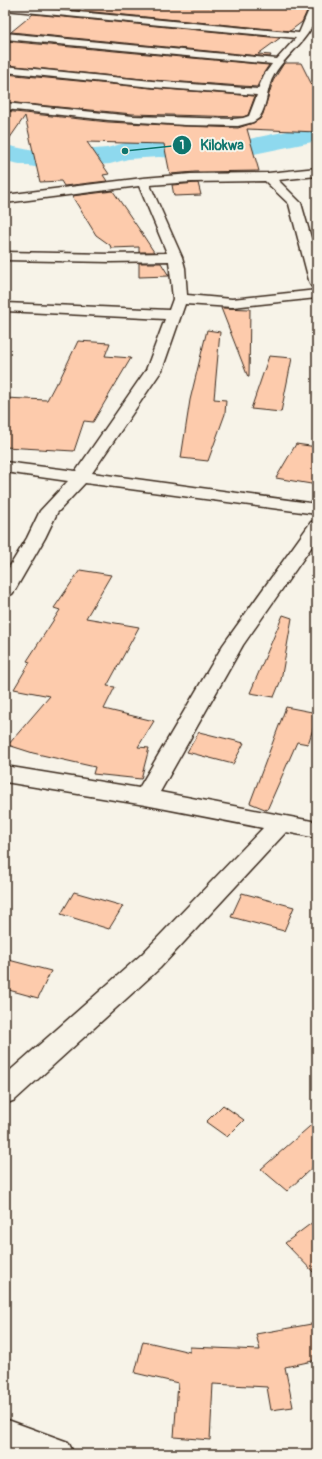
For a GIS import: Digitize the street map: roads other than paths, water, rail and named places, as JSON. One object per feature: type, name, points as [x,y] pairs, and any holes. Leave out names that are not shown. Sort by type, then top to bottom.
[{"type":"street","points":[[5,106],[192,122],[227,122],[254,118],[257,114],[261,92],[267,79],[279,62],[302,36],[315,5]]},
{"type":"street","points":[[5,7],[302,36]]},
{"type":"street","points":[[5,36],[279,62]]},
{"type":"street","points":[[5,69],[152,84],[261,92]]},
{"type":"street","points":[[5,199],[143,182],[191,178],[268,177],[317,172]]},
{"type":"street","points":[[268,177],[294,203],[317,284]]},
{"type":"street","points":[[5,590],[36,538],[49,511],[81,477],[154,370],[180,299],[175,257],[143,182]]},
{"type":"street","points":[[5,256],[110,258],[175,257]]},
{"type":"street","points":[[180,299],[232,303],[317,294]]},
{"type":"street","points":[[5,307],[174,315]]},
{"type":"street","points":[[5,467],[317,509]]},
{"type":"street","points":[[146,796],[233,645],[317,526]]},
{"type":"street","points":[[5,774],[146,796],[317,830]]},
{"type":"street","points":[[5,1092],[151,961],[281,823]]},
{"type":"street","points":[[5,1436],[56,1454]]},
{"type":"waterway","points":[[5,153],[44,161],[110,156],[125,151],[159,149],[209,152],[235,150],[317,133]]},
{"type":"place","name":"Kilokwa","points":[[125,151]]}]
